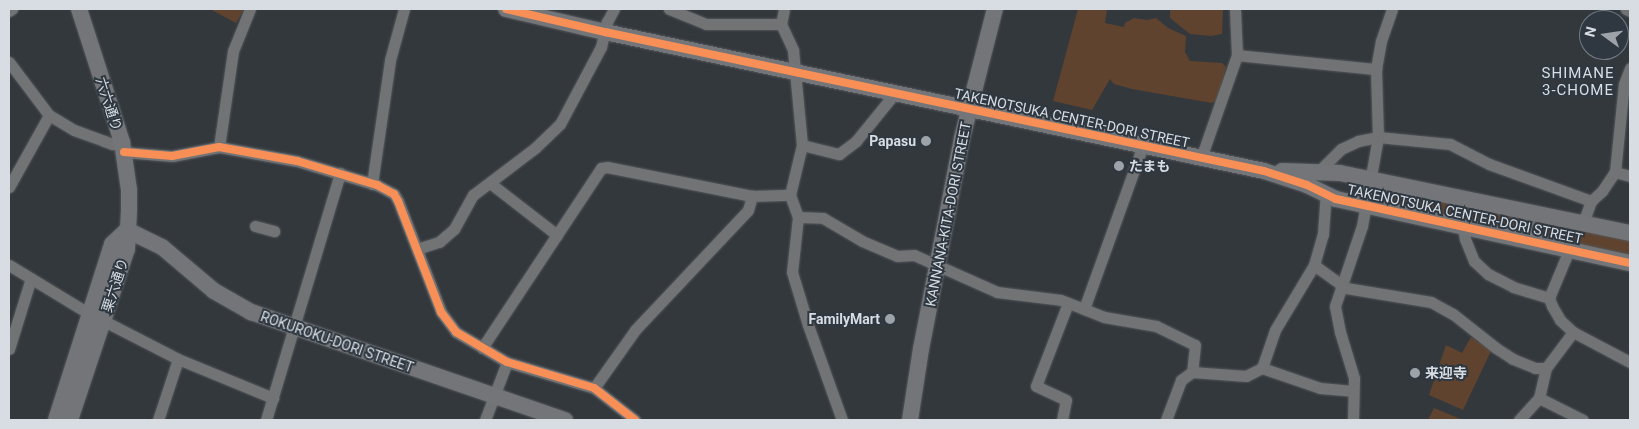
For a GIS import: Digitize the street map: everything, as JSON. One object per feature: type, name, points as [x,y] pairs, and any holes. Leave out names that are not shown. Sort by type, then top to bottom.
[{"type":"street","name":"六六通り","points":[[79,9],[123,147],[129,190],[127,230]]},
{"type":"street","points":[[219,147],[233,51],[250,9]]},
{"type":"street","points":[[372,184],[390,60],[404,9]]},
{"type":"street","name":"TAKENOTSUKA CENTER-DORI STREET","points":[[506,9],[968,110],[1265,171],[1307,185],[1326,195],[1366,206],[1630,263]]},
{"type":"street","points":[[417,249],[439,242],[454,229],[474,195],[535,148],[560,124],[601,47],[607,22],[614,9]]},
{"type":"street","points":[[669,9],[706,24],[781,24]]},
{"type":"street","points":[[784,9],[781,24],[791,42],[802,145],[790,194],[798,217],[792,272],[808,325],[842,420]]},
{"type":"street","name":"KANNANA-KITA-DORI STREET","points":[[910,420],[937,266],[968,110],[995,9]]},
{"type":"street","points":[[1201,158],[1237,56],[1236,9]]},
{"type":"street","points":[[1353,420],[1354,378],[1340,332],[1335,306],[1340,285],[1362,226],[1366,206],[1378,137],[1376,68],[1381,41],[1392,9]]},
{"type":"street","points":[[1626,9],[1630,11]]},
{"type":"street","points":[[1237,56],[1376,68]]},
{"type":"street","points":[[9,62],[49,115],[74,130],[104,142],[172,156],[219,147],[282,157],[340,173],[394,194],[441,312],[456,332],[507,362],[594,388],[635,420]]},
{"type":"street","points":[[1583,223],[1591,200],[1602,191],[1615,172],[1624,84],[1630,68]]},
{"type":"street","points":[[802,145],[839,154],[856,141],[895,93]]},
{"type":"street","points":[[9,187],[12,173],[49,115]]},
{"type":"street","points":[[1318,172],[1341,149],[1358,141],[1378,137],[1450,144],[1489,164],[1591,200]]},
{"type":"street","points":[[1084,309],[1143,145]]},
{"type":"street","points":[[482,348],[601,168],[607,167],[752,196],[790,194]]},
{"type":"street","name":"TAKENOTSUKA CENTER-DORI STREET","points":[[1265,171],[1340,173],[1630,233]]},
{"type":"street","points":[[1615,172],[1630,176]]},
{"type":"street","points":[[266,420],[340,173]]},
{"type":"street","points":[[490,183],[556,235]]},
{"type":"street","points":[[1166,420],[1181,380],[1192,372],[1246,376],[1262,368],[1275,330],[1314,264],[1323,234],[1326,195]]},
{"type":"street","points":[[594,388],[635,330],[748,210],[752,196]]},
{"type":"street","points":[[1531,242],[1525,232],[1525,227],[1533,213]]},
{"type":"street","points":[[798,217],[823,218],[862,241],[897,256],[914,255],[997,292],[1068,303],[1104,317],[1156,326],[1195,345],[1192,372]]},
{"type":"street","points":[[255,226],[274,232]]},
{"type":"street","points":[[1463,227],[1464,239],[1474,261],[1488,274],[1513,287],[1549,298],[1560,320],[1572,332],[1630,362]]},
{"type":"street","name":"栗六通り","points":[[56,420],[88,313],[96,295],[112,244],[127,230]]},
{"type":"street","name":"栗六通り","points":[[70,420],[127,249],[127,230]]},
{"type":"street","name":"ROKUROKU-DORI STREET","points":[[127,230],[162,247],[231,302],[251,312],[565,420]]},
{"type":"street","points":[[1549,298],[1569,250]]},
{"type":"street","points":[[9,264],[88,313]]},
{"type":"street","points":[[1314,264],[1340,285],[1432,302],[1453,314],[1513,359],[1535,368],[1546,368]]},
{"type":"street","points":[[9,349],[31,278]]},
{"type":"street","points":[[1062,420],[1066,400],[1036,386],[1068,303]]},
{"type":"street","points":[[104,321],[178,359],[273,398]]},
{"type":"street","points":[[1519,420],[1539,398],[1546,368],[1572,332]]},
{"type":"street","points":[[158,420],[178,359]]},
{"type":"street","points":[[485,420],[507,362]]},
{"type":"street","points":[[1262,368],[1320,388],[1353,392]]},
{"type":"street","points":[[1539,398],[1583,420]]},
{"type":"shaded area","points":[[210,9],[244,9],[236,23]]},
{"type":"shaded area","points":[[1078,9],[1107,9],[1105,23],[1124,27],[1125,23],[1134,18],[1147,20],[1156,18],[1168,28],[1186,36],[1185,52],[1190,61],[1222,63],[1226,67],[1217,101],[1212,103],[1132,89],[1114,84],[1110,79],[1092,110],[1053,101]]},
{"type":"shaded area","points":[[1170,9],[1223,9],[1222,34],[1211,36],[1190,34],[1170,18]]},
{"type":"shaded area","points":[[1387,185],[1521,216],[1518,224],[1519,233],[1379,203],[1376,196],[1378,190]]},
{"type":"shaded area","points":[[1537,217],[1630,238],[1630,256],[1535,235],[1531,227]]},
{"type":"shaded area","points":[[1471,337],[1491,351],[1463,410],[1429,395],[1446,345],[1462,353]]},
{"type":"shaded area","points":[[1434,408],[1463,420],[1428,420]]},
{"type":"cycle path","points":[[506,9],[605,32],[1264,171],[1307,185],[1336,199],[1630,263]]},
{"type":"cycle path","points":[[124,152],[172,156],[219,147],[297,161],[377,185],[394,194],[398,201],[441,312],[456,332],[507,362],[594,388],[635,420]]},
{"type":"place","name":"Papasu","points":[[926,141]]},
{"type":"place","name":"たまも","points":[[1119,166]]},
{"type":"place","name":"FamilyMart","points":[[890,319]]},
{"type":"place","name":"来迎寺","points":[[1415,373]]},
{"type":"district","name":"SHIMANE 3-CHOME","points":[[1578,82]]}]
